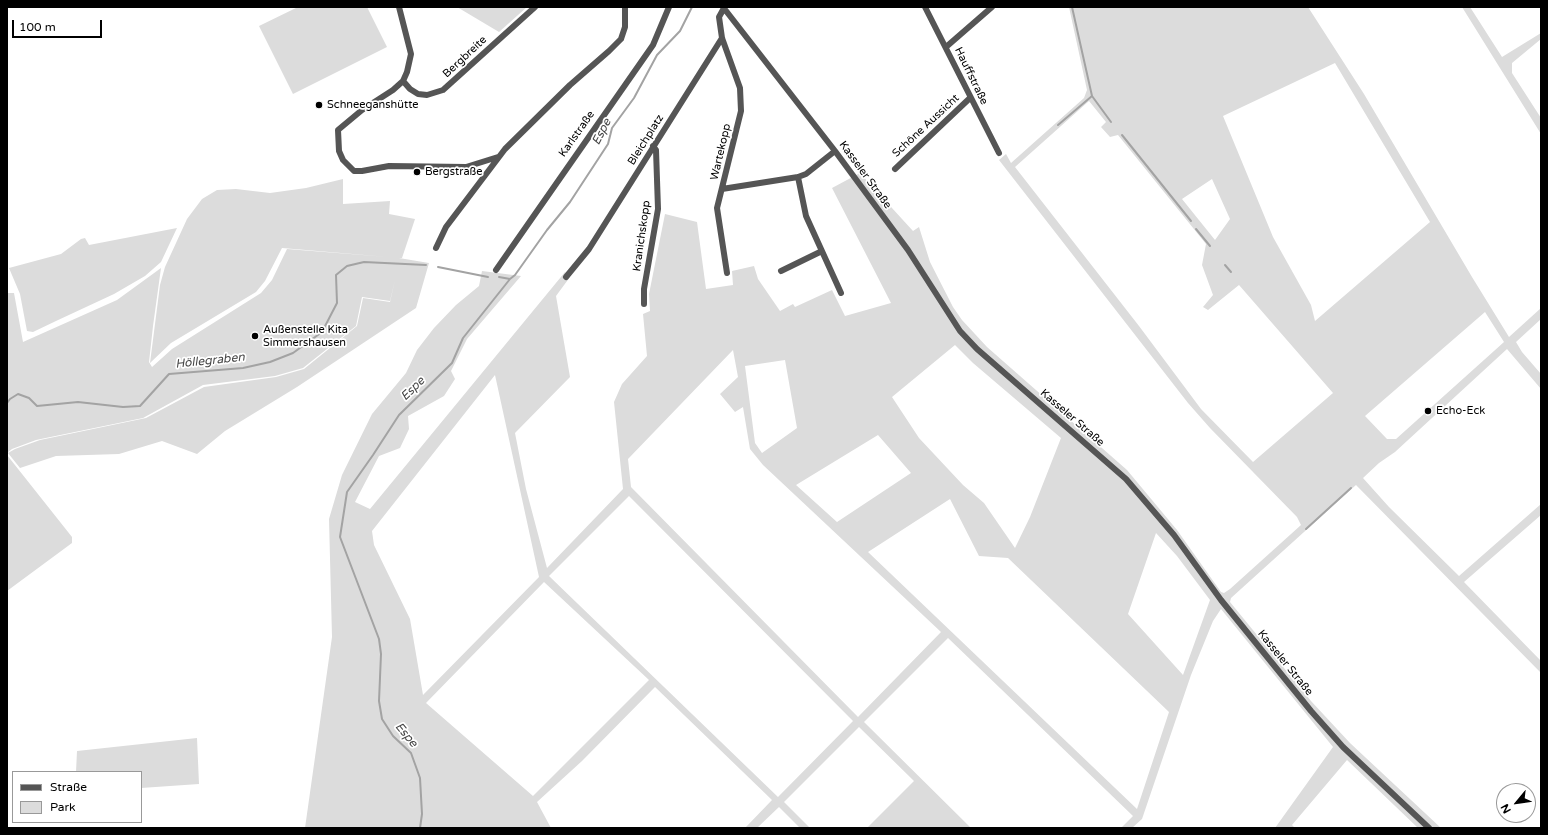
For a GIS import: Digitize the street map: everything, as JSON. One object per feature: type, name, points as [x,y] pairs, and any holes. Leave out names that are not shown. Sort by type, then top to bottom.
[{"type":"street","points":[[399,7],[405,24],[411,54],[410,63],[403,81],[393,90],[362,110],[338,130],[340,155],[354,171],[388,166],[466,167],[498,157]]},
{"type":"street","name":"Bergbreite","points":[[403,81],[410,89],[418,94],[428,95],[443,90],[535,7]]},
{"type":"street","points":[[436,248],[446,227],[498,157],[547,107],[621,39],[625,26],[625,7]]},
{"type":"street","name":"Karlstraße","points":[[496,270],[653,46],[669,7]]},
{"type":"street","points":[[946,47],[992,7]]},
{"type":"street","points":[[722,38],[719,17],[723,8]]},
{"type":"street","name":"Kasseler Straße","points":[[723,8],[835,151],[908,250],[960,331],[977,349],[1126,479],[1174,535],[1221,600],[1343,748],[1430,828]]},
{"type":"street","name":"Hauffstraße","points":[[928,8],[970,98],[999,153]]},
{"type":"street","name":"Bleichplatz","points":[[566,277],[589,249],[722,38]]},
{"type":"street","name":"Wartekopp","points":[[722,38],[740,88],[741,111],[717,208],[727,272]]},
{"type":"street","name":"Schöne Aussicht","points":[[895,169],[970,98]]},
{"type":"street","name":"Kranichskopp","points":[[644,304],[644,289],[658,209],[656,150],[653,146]]},
{"type":"street","points":[[722,189],[798,177],[806,174],[835,151]]},
{"type":"street","points":[[798,177],[806,216],[841,293]]},
{"type":"street","points":[[781,271],[822,251]]},
{"type":"green space","points":[[298,7],[367,7],[387,47],[293,94],[259,26]]},
{"type":"green space","points":[[457,7],[527,7],[499,32]]},
{"type":"green space","points":[[1069,7],[1308,7],[1364,94],[1509,337],[1541,308],[1541,319],[1516,342],[1522,352],[1541,374],[1541,389],[1507,349],[1395,452],[1379,463],[1363,478],[1389,507],[1459,576],[1541,504],[1541,515],[1464,582],[1541,661],[1541,673],[1356,485],[1231,598],[1230,602],[1311,701],[1350,743],[1441,828],[1418,828],[1347,760],[1292,825],[1295,828],[1275,828],[1333,747],[1221,609],[1213,621],[1191,675],[1142,819],[1132,828],[1121,828],[1133,816],[948,638],[864,722],[971,828],[867,828],[914,781],[859,727],[784,802],[810,828],[800,828],[779,807],[757,828],[745,828],[772,800],[655,687],[582,761],[537,802],[551,828],[305,828],[332,637],[329,519],[342,475],[372,414],[406,373],[417,350],[434,328],[456,305],[479,286],[482,271],[521,276],[467,339],[451,371],[455,379],[444,396],[408,416],[409,429],[400,448],[379,456],[355,502],[370,509],[565,272],[570,277],[556,296],[570,377],[515,433],[526,489],[547,568],[623,489],[614,402],[622,384],[647,356],[643,314],[650,311],[649,294],[665,214],[697,222],[706,289],[733,285],[732,271],[754,266],[758,279],[780,311],[793,304],[795,307],[832,290],[845,316],[891,303],[832,188],[860,173],[913,231],[919,227],[930,262],[953,307],[962,320],[987,347],[1127,470],[1177,530],[1221,592],[1224,593],[1230,589],[1301,525],[1297,517],[1210,428],[1188,403],[999,160],[1006,154],[1011,163],[1084,98],[1087,90]],"holes":[[[1335,63],[1430,222],[1315,321],[1311,305],[1273,237],[1223,116]],[[1089,101],[1106,122],[1101,127],[1110,137],[1118,135],[1206,244],[1202,265],[1213,295],[1203,307],[1208,310],[1239,285],[1333,393],[1253,462],[1201,409],[1139,326],[1015,167]],[[1212,179],[1230,219],[1215,240],[1182,199]],[[1485,312],[1504,342],[1396,439],[1387,439],[1365,416]],[[955,345],[973,363],[1061,438],[1030,517],[1015,548],[984,503],[963,485],[919,438],[892,397]],[[733,350],[738,377],[720,394],[735,412],[743,407],[750,449],[763,465],[941,632],[858,717],[631,487],[628,459]],[[785,360],[797,428],[762,453],[755,443],[745,366]],[[495,375],[539,577],[423,695],[410,619],[374,545],[372,531]],[[878,435],[911,473],[837,522],[796,485]],[[629,496],[853,721],[778,797],[549,576]],[[950,499],[979,556],[1008,558],[1169,712],[1137,809],[868,552]],[[1156,533],[1177,556],[1210,600],[1183,675],[1128,614]],[[544,582],[649,680],[533,796],[426,703]]]},
{"type":"green space","points":[[1462,7],[1470,7],[1502,57],[1541,33],[1541,39],[1512,63],[1512,73],[1541,118],[1541,134]]},
{"type":"green space","points":[[343,179],[343,204],[390,201],[389,214],[415,219],[402,258],[399,258],[429,263],[416,308],[297,387],[225,431],[197,454],[162,441],[119,454],[56,456],[20,468],[8,453],[40,440],[146,418],[204,387],[276,377],[304,369],[357,326],[363,298],[390,302],[395,280],[390,301],[362,297],[356,326],[303,368],[275,376],[203,385],[143,418],[36,440],[12,449],[7,453],[7,293],[14,293],[23,342],[117,300],[161,268],[149,362],[152,367],[172,349],[261,293],[272,280],[287,249],[388,257],[282,248],[265,281],[256,292],[171,343],[150,363],[160,285],[165,267],[187,219],[202,199],[217,190],[236,189],[270,193],[306,188]]},
{"type":"green space","points":[[177,228],[161,262],[145,276],[114,294],[33,332],[27,331],[20,294],[9,268],[61,254],[81,239],[85,238],[89,245]]},
{"type":"green space","points":[[7,455],[72,537],[72,543],[7,591]]},
{"type":"green space","points":[[197,738],[199,784],[142,788],[142,771],[76,771],[77,751]]},
{"type":"waterway","name":"Espe","points":[[420,828],[422,814],[420,778],[411,753],[393,736],[382,719],[379,701],[381,654],[379,639],[340,537],[347,492],[399,415],[452,363],[463,338],[510,279],[515,275],[547,230],[570,202],[608,144],[612,128],[634,98],[657,55],[680,31],[692,7]]},
{"type":"waterway","points":[[1072,7],[1092,96],[1111,122]]},
{"type":"waterway","points":[[1058,125],[1092,96]]},
{"type":"waterway","points":[[1122,135],[1191,221]]},
{"type":"waterway","points":[[1196,229],[1210,246]]},
{"type":"waterway","name":"Höllegraben","points":[[7,403],[18,394],[29,398],[37,406],[78,402],[123,407],[140,406],[169,374],[243,368],[270,362],[293,353],[322,332],[337,303],[336,275],[347,266],[364,262],[426,265]]},
{"type":"waterway","points":[[1225,265],[1231,272]]},
{"type":"waterway","name":"Höllegraben","points":[[438,267],[488,277]]},
{"type":"waterway","name":"Höllegraben","points":[[499,277],[510,279]]},
{"type":"waterway","points":[[1306,529],[1351,488]]},
{"type":"place","name":"Schneeganshütte","points":[[319,105]]},
{"type":"place","name":"Bergstraße","points":[[417,172]]},
{"type":"place","name":"Außenstelle Kita Simmershausen","points":[[255,336]]},
{"type":"place","name":"Echo-Eck","points":[[1428,411]]}]
